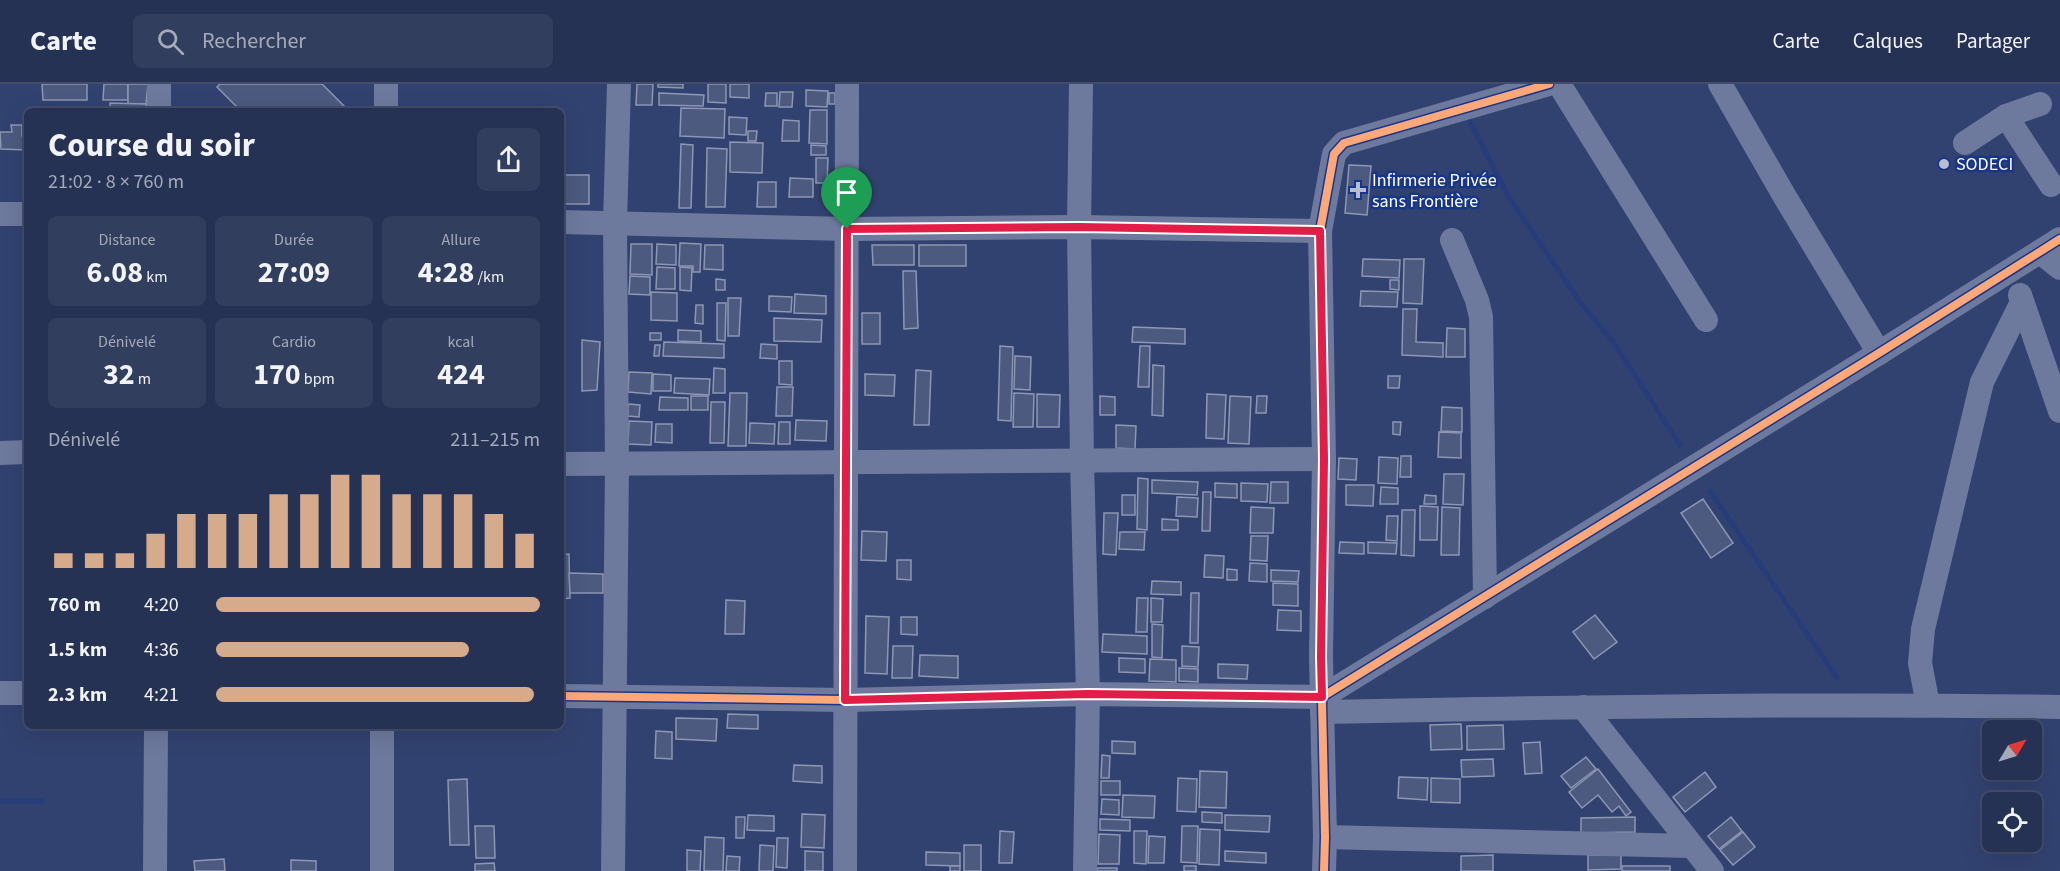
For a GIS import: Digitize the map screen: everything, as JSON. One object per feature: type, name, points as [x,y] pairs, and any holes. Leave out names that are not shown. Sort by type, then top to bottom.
[{"type":"street","points":[[159,84],[159,108]]},
{"type":"street","points":[[386,84],[386,108]]},
{"type":"street","points":[[613,871],[617,464],[615,223],[619,84]]},
{"type":"street","points":[[845,871],[847,84]]},
{"type":"street","points":[[1081,84],[1079,227],[1088,694],[1085,871]]},
{"type":"street","points":[[1324,871],[1321,657],[1324,459],[1320,231],[1334,154],[1344,143],[1549,84]]},
{"type":"street","points":[[1559,84],[1706,320]]},
{"type":"street","points":[[1720,84],[1879,353]]},
{"type":"street","points":[[1965,143],[2006,116],[2040,104]]},
{"type":"street","points":[[2006,116],[2051,185]]},
{"type":"street","points":[[0,214],[24,214]]},
{"type":"street","points":[[564,222],[847,229],[1079,227],[1320,231]]},
{"type":"street","points":[[1452,240],[1477,300],[1481,317],[1485,597]]},
{"type":"street","points":[[1322,704],[1485,597],[2050,246],[2060,268]]},
{"type":"street","points":[[2011,270],[2060,411]]},
{"type":"street","points":[[1928,705],[1920,663],[1923,629],[1982,382],[2022,302]]},
{"type":"street","points":[[0,453],[24,452]]},
{"type":"street","points":[[564,464],[1324,459]]},
{"type":"street","points":[[0,693],[24,693]]},
{"type":"street","points":[[564,696],[845,700],[1088,694],[1322,704],[1582,707],[1928,705],[2060,707]]},
{"type":"street","points":[[1582,707],[1712,871]]},
{"type":"street","points":[[154,871],[156,729]]},
{"type":"street","points":[[382,729],[382,871]]},
{"type":"street","points":[[1325,837],[1691,846]]},
{"type":"building","points":[[42,84],[87,84],[87,100],[43,100]]},
{"type":"building","points":[[104,84],[128,84],[128,100],[103,100]]},
{"type":"building","points":[[128,84],[148,84],[146,104],[128,104]]},
{"type":"building","points":[[220,84],[322,84],[346,108],[238,108],[217,87]]},
{"type":"building","points":[[637,84],[653,84],[652,105],[636,105]]},
{"type":"building","points":[[658,84],[683,84],[683,88],[658,87]]},
{"type":"building","points":[[708,84],[726,84],[726,103],[708,102]]},
{"type":"building","points":[[730,84],[749,84],[749,98],[730,97]]},
{"type":"building","points":[[806,90],[828,91],[827,107],[806,106]]},
{"type":"building","points":[[780,92],[793,92],[792,107],[779,107]]},
{"type":"building","points":[[659,93],[704,95],[703,106],[659,105]]},
{"type":"building","points":[[766,93],[777,93],[777,106],[765,106]]},
{"type":"building","points":[[829,93],[835,93],[835,104],[829,104]]},
{"type":"building","points":[[110,103],[146,104],[146,108],[110,108]]},
{"type":"building","points":[[681,108],[725,109],[724,138],[680,136]]},
{"type":"building","points":[[810,110],[827,110],[827,144],[809,143]]},
{"type":"building","points":[[729,117],[747,118],[746,135],[729,134]]},
{"type":"building","points":[[783,120],[799,121],[799,141],[782,141]]},
{"type":"building","points":[[11,125],[22,125],[24,150],[1,149],[0,132],[12,132]]},
{"type":"building","points":[[748,131],[757,131],[756,141],[748,141]]},
{"type":"building","points":[[730,142],[763,143],[762,173],[730,172]]},
{"type":"building","points":[[681,144],[693,145],[691,208],[679,208]]},
{"type":"building","points":[[811,145],[826,146],[826,155],[811,155]]},
{"type":"building","points":[[707,148],[727,149],[725,207],[706,207]]},
{"type":"building","points":[[816,158],[828,158],[827,183],[816,183]]},
{"type":"building","name":"Infirmerie Privée sans Frontière","points":[[1349,165],[1371,166],[1367,215],[1345,213]]},
{"type":"building","points":[[564,175],[589,175],[589,204],[564,204]]},
{"type":"building","points":[[790,178],[813,179],[813,197],[789,197]]},
{"type":"building","points":[[758,182],[776,182],[776,207],[757,207]]},
{"type":"building","points":[[680,243],[701,244],[700,272],[693,272],[693,266],[679,266]]},
{"type":"building","points":[[631,244],[652,244],[652,275],[630,274]]},
{"type":"building","points":[[657,244],[676,245],[676,265],[656,264]]},
{"type":"building","points":[[705,245],[723,245],[723,270],[704,269]]},
{"type":"building","points":[[872,245],[914,245],[914,265],[873,265]]},
{"type":"building","points":[[919,245],[966,245],[966,266],[919,266]]},
{"type":"building","points":[[1363,259],[1400,260],[1399,278],[1362,276]]},
{"type":"building","points":[[1404,259],[1424,259],[1422,304],[1403,303]]},
{"type":"building","points":[[657,267],[675,268],[675,289],[656,289]]},
{"type":"building","points":[[680,267],[692,268],[691,291],[680,290]]},
{"type":"building","points":[[903,271],[916,271],[918,328],[904,329]]},
{"type":"building","points":[[630,276],[650,277],[650,295],[629,294]]},
{"type":"building","points":[[716,279],[725,280],[725,290],[716,290]]},
{"type":"building","points":[[1390,280],[1399,280],[1399,290],[1390,289]]},
{"type":"building","points":[[1361,291],[1398,292],[1397,307],[1360,306]]},
{"type":"building","points":[[651,292],[677,293],[677,321],[651,320]]},
{"type":"building","points":[[795,294],[826,296],[826,314],[794,313]]},
{"type":"building","points":[[769,296],[792,297],[791,312],[769,311]]},
{"type":"building","points":[[728,298],[741,298],[739,336],[728,336]]},
{"type":"building","points":[[717,303],[726,303],[725,341],[717,340]]},
{"type":"building","points":[[696,305],[703,305],[703,324],[695,323]]},
{"type":"building","points":[[1403,309],[1417,309],[1416,342],[1443,343],[1443,357],[1402,355]]},
{"type":"building","points":[[862,313],[880,313],[880,344],[862,344]]},
{"type":"building","points":[[774,318],[822,320],[821,342],[774,341]]},
{"type":"building","points":[[1133,327],[1185,329],[1185,344],[1132,342]]},
{"type":"building","points":[[1447,328],[1465,329],[1465,357],[1446,357]]},
{"type":"building","points":[[678,330],[701,331],[701,342],[678,341]]},
{"type":"building","points":[[650,333],[661,333],[661,340],[650,340]]},
{"type":"building","points":[[582,340],[600,342],[597,390],[582,391]]},
{"type":"building","points":[[664,342],[724,344],[724,358],[663,356]]},
{"type":"building","points":[[761,344],[777,345],[777,359],[760,358]]},
{"type":"building","points":[[655,345],[660,345],[659,356],[654,356]]},
{"type":"building","points":[[1000,346],[1013,347],[1011,421],[998,420]]},
{"type":"building","points":[[1140,346],[1150,346],[1149,387],[1138,387]]},
{"type":"building","points":[[1015,356],[1031,357],[1030,390],[1014,389]]},
{"type":"building","points":[[779,361],[792,361],[792,385],[779,384]]},
{"type":"building","points":[[1153,365],[1164,366],[1163,416],[1152,415]]},
{"type":"building","points":[[714,368],[725,369],[725,393],[713,393]]},
{"type":"building","points":[[916,370],[931,371],[929,425],[914,425]]},
{"type":"building","points":[[629,372],[652,373],[651,394],[628,392]]},
{"type":"building","points":[[653,374],[671,375],[671,391],[653,391]]},
{"type":"building","points":[[865,374],[895,375],[894,396],[865,395]]},
{"type":"building","points":[[1388,376],[1400,376],[1399,388],[1388,388]]},
{"type":"building","points":[[675,378],[710,379],[709,395],[674,393]]},
{"type":"building","points":[[777,387],[793,387],[792,416],[776,416]]},
{"type":"building","points":[[730,393],[747,393],[746,446],[728,446]]},
{"type":"building","points":[[1014,393],[1034,394],[1033,427],[1013,427]]},
{"type":"building","points":[[1037,394],[1060,395],[1059,427],[1037,427]]},
{"type":"building","points":[[1207,394],[1226,395],[1224,439],[1206,438]]},
{"type":"building","points":[[691,396],[708,396],[708,410],[691,410]]},
{"type":"building","points":[[1100,396],[1115,397],[1115,415],[1100,415]]},
{"type":"building","points":[[1230,396],[1251,397],[1249,444],[1228,443]]},
{"type":"building","points":[[1257,396],[1267,396],[1266,413],[1256,413]]},
{"type":"building","points":[[660,397],[688,398],[688,410],[659,410]]},
{"type":"building","points":[[711,402],[725,402],[724,443],[710,443]]},
{"type":"building","points":[[628,404],[640,405],[639,417],[628,416]]},
{"type":"building","points":[[1442,407],[1462,408],[1462,432],[1441,431]]},
{"type":"building","points":[[796,420],[827,421],[826,441],[795,440]]},
{"type":"building","points":[[629,421],[652,422],[651,445],[628,444]]},
{"type":"building","points":[[779,422],[790,422],[790,444],[778,444]]},
{"type":"building","points":[[1393,422],[1401,422],[1400,435],[1393,434]]},
{"type":"building","points":[[750,423],[775,424],[774,444],[749,443]]},
{"type":"building","points":[[656,424],[672,424],[672,443],[655,442]]},
{"type":"building","points":[[1116,425],[1136,426],[1135,449],[1116,448]]},
{"type":"building","points":[[1439,432],[1461,433],[1461,458],[1438,457]]},
{"type":"building","points":[[1401,456],[1411,456],[1411,477],[1400,477]]},
{"type":"building","points":[[1379,457],[1398,458],[1397,484],[1378,483]]},
{"type":"building","points":[[1339,458],[1357,459],[1356,480],[1338,479]]},
{"type":"building","points":[[1444,474],[1464,474],[1463,505],[1443,504]]},
{"type":"building","points":[[1138,478],[1148,479],[1147,530],[1137,529]]},
{"type":"building","points":[[1152,480],[1198,482],[1197,495],[1152,493]]},
{"type":"building","points":[[1271,482],[1288,482],[1288,503],[1270,503]]},
{"type":"building","points":[[1215,483],[1237,484],[1237,498],[1215,497]]},
{"type":"building","points":[[1241,483],[1268,484],[1267,502],[1241,501]]},
{"type":"building","points":[[1346,485],[1374,485],[1373,506],[1346,505]]},
{"type":"building","points":[[1381,487],[1398,488],[1398,504],[1380,504]]},
{"type":"building","points":[[1203,492],[1211,492],[1210,531],[1202,531]]},
{"type":"building","points":[[1122,495],[1135,495],[1135,515],[1122,515]]},
{"type":"building","points":[[1425,495],[1436,496],[1436,504],[1424,504]]},
{"type":"building","points":[[1177,497],[1198,498],[1197,517],[1176,516]]},
{"type":"building","points":[[1703,499],[1733,543],[1711,558],[1681,513]]},
{"type":"building","points":[[1420,506],[1438,507],[1437,540],[1420,540]]},
{"type":"building","points":[[1251,507],[1274,508],[1273,533],[1250,533]]},
{"type":"building","points":[[1442,507],[1460,508],[1459,555],[1441,555]]},
{"type":"building","points":[[1402,510],[1415,510],[1414,556],[1401,555]]},
{"type":"building","points":[[1104,513],[1118,513],[1116,555],[1103,554]]},
{"type":"building","points":[[1387,516],[1398,516],[1397,541],[1386,540]]},
{"type":"building","points":[[1162,519],[1178,520],[1178,530],[1162,530]]},
{"type":"building","points":[[862,531],[887,532],[886,561],[861,560]]},
{"type":"building","points":[[1120,532],[1145,532],[1144,550],[1119,549]]},
{"type":"building","points":[[1251,536],[1268,536],[1267,561],[1250,560]]},
{"type":"building","points":[[1340,542],[1364,543],[1364,554],[1339,553]]},
{"type":"building","points":[[1368,542],[1397,543],[1396,554],[1368,553]]},
{"type":"building","points":[[569,554],[570,598],[564,599],[564,555]]},
{"type":"building","points":[[1205,555],[1224,556],[1223,578],[1204,577]]},
{"type":"building","points":[[897,560],[911,560],[911,580],[897,579]]},
{"type":"building","points":[[1250,563],[1267,564],[1267,582],[1249,581]]},
{"type":"building","points":[[1227,569],[1237,570],[1237,580],[1227,580]]},
{"type":"building","points":[[1271,570],[1299,571],[1298,582],[1271,581]]},
{"type":"building","points":[[569,573],[603,574],[603,593],[570,593]]},
{"type":"building","points":[[1152,581],[1181,582],[1181,595],[1151,594]]},
{"type":"building","points":[[1273,583],[1298,584],[1298,606],[1273,605]]},
{"type":"building","points":[[1191,593],[1199,593],[1198,643],[1190,643]]},
{"type":"building","points":[[1137,598],[1148,598],[1147,632],[1136,632]]},
{"type":"building","points":[[1151,598],[1163,599],[1162,622],[1151,622]]},
{"type":"building","points":[[726,600],[745,601],[744,634],[725,634]]},
{"type":"building","points":[[1278,610],[1301,611],[1301,631],[1277,630]]},
{"type":"building","points":[[1595,615],[1617,642],[1594,659],[1573,632]]},
{"type":"building","points":[[866,616],[889,617],[887,674],[865,673]]},
{"type":"building","points":[[901,617],[917,617],[917,635],[901,634]]},
{"type":"building","points":[[1152,624],[1163,625],[1162,658],[1152,657]]},
{"type":"building","points":[[1103,634],[1147,636],[1147,654],[1102,652]]},
{"type":"building","points":[[893,646],[913,646],[912,678],[892,678]]},
{"type":"building","points":[[1182,646],[1199,647],[1198,667],[1182,666]]},
{"type":"building","points":[[920,655],[958,656],[958,678],[919,676]]},
{"type":"building","points":[[1119,658],[1145,659],[1145,673],[1119,672]]},
{"type":"building","points":[[1150,659],[1176,660],[1176,682],[1149,681]]},
{"type":"building","points":[[1218,664],[1248,665],[1247,679],[1218,678]]},
{"type":"building","points":[[1179,668],[1198,669],[1198,682],[1179,681]]},
{"type":"building","points":[[728,714],[758,715],[758,729],[727,728]]},
{"type":"building","points":[[676,718],[717,719],[716,741],[676,739]]},
{"type":"building","points":[[1461,724],[1462,749],[1431,750],[1430,725]]},
{"type":"building","points":[[1503,725],[1504,749],[1467,750],[1467,726]]},
{"type":"building","points":[[656,731],[672,732],[672,759],[655,758]]},
{"type":"building","points":[[1112,741],[1135,742],[1135,754],[1112,753]]},
{"type":"building","points":[[1540,742],[1542,773],[1525,774],[1523,743]]},
{"type":"building","points":[[1102,755],[1110,756],[1109,778],[1101,778]]},
{"type":"building","points":[[1586,757],[1596,769],[1571,788],[1561,776]]},
{"type":"building","points":[[1493,759],[1494,776],[1462,777],[1461,760]]},
{"type":"building","points":[[794,765],[822,766],[822,783],[793,781]]},
{"type":"building","points":[[1598,769],[1631,812],[1626,816],[1619,806],[1612,812],[1598,795],[1582,808],[1569,792]]},
{"type":"building","points":[[1200,771],[1227,772],[1226,808],[1199,807]]},
{"type":"building","points":[[1705,772],[1716,787],[1685,812],[1673,797]]},
{"type":"building","points":[[1399,777],[1428,778],[1427,800],[1398,798]]},
{"type":"building","points":[[1178,778],[1197,779],[1196,812],[1177,811]]},
{"type":"building","points":[[1431,778],[1460,779],[1460,803],[1431,802]]},
{"type":"building","points":[[467,779],[469,845],[450,845],[448,780]]},
{"type":"building","points":[[1101,781],[1120,781],[1120,795],[1101,795]]},
{"type":"building","points":[[1123,795],[1155,796],[1154,818],[1122,817]]},
{"type":"building","points":[[1102,799],[1119,800],[1119,815],[1101,814]]},
{"type":"building","points":[[1202,812],[1222,813],[1222,823],[1202,822]]},
{"type":"building","points":[[802,814],[825,815],[824,848],[801,847]]},
{"type":"building","points":[[748,815],[774,816],[774,831],[747,830]]},
{"type":"building","points":[[1225,815],[1270,816],[1269,832],[1225,830]]},
{"type":"building","points":[[736,817],[745,817],[744,838],[736,838]]},
{"type":"building","points":[[1635,817],[1635,832],[1581,833],[1581,818]]},
{"type":"building","points":[[1731,817],[1742,831],[1719,849],[1708,836]]},
{"type":"building","points":[[1100,819],[1130,820],[1130,831],[1100,830]]},
{"type":"building","points":[[475,826],[494,826],[495,858],[476,858]]},
{"type":"building","points":[[1182,826],[1198,826],[1197,863],[1181,862]]},
{"type":"building","points":[[1200,829],[1220,830],[1219,865],[1199,864]]},
{"type":"building","points":[[1000,831],[1014,832],[1012,863],[999,863]]},
{"type":"building","points":[[1134,831],[1147,831],[1146,864],[1134,863]]},
{"type":"building","points":[[1743,832],[1755,847],[1733,865],[1720,850]]},
{"type":"building","points":[[1099,834],[1120,835],[1119,864],[1098,864]]},
{"type":"building","points":[[1149,836],[1165,837],[1164,863],[1148,863]]},
{"type":"building","points":[[705,837],[724,838],[723,871],[704,871]]},
{"type":"building","points":[[777,838],[788,838],[787,868],[776,867]]},
{"type":"building","points":[[760,845],[774,846],[773,871],[759,871]]},
{"type":"building","points":[[964,845],[981,845],[981,871],[964,871]]},
{"type":"building","points":[[687,850],[701,851],[700,871],[687,871]]},
{"type":"building","points":[[805,851],[823,852],[823,871],[805,871]]},
{"type":"building","points":[[1225,851],[1266,853],[1266,863],[1225,861]]},
{"type":"building","points":[[926,852],[960,853],[960,866],[926,865]]},
{"type":"building","points":[[1493,855],[1493,871],[1461,871],[1461,856]]},
{"type":"building","points":[[1588,855],[1621,855],[1621,869],[1588,870]]},
{"type":"building","points":[[727,856],[740,857],[739,871],[726,871]]},
{"type":"building","points":[[224,859],[225,871],[195,871],[194,861]]},
{"type":"building","points":[[291,860],[316,861],[316,871],[291,871]]},
{"type":"building","points":[[494,863],[495,871],[475,871],[475,864]]},
{"type":"building","points":[[950,866],[960,866],[960,871],[950,871]]},
{"type":"building","points":[[1184,866],[1196,866],[1196,871],[1184,871]]},
{"type":"building","points":[[1622,866],[1670,866],[1670,871],[1622,871]]},
{"type":"building","points":[[1097,868],[1117,868],[1117,871],[1097,871]]},
{"type":"waterway","points":[[1467,116],[1508,196],[1580,302],[1614,343],[1680,445]]},
{"type":"waterway","points":[[1710,491],[1837,678]]},
{"type":"waterway","points":[[0,801],[42,801]]},
{"type":"cycle path","points":[[1324,871],[1321,657],[1324,459],[1320,231],[1334,154],[1344,143],[1549,84]]},
{"type":"cycle path","points":[[564,696],[845,700],[1088,694],[1322,697],[2060,239]]},
{"type":"place","name":"SODECI","points":[[1944,164]]},
{"type":"place","name":"Infirmerie Privée sans Frontière","points":[[1358,190]]},
{"type":"route","points":[[1079,227],[1320,231],[1324,459],[1322,697],[1088,694],[845,700],[847,229],[1079,227]]}]
